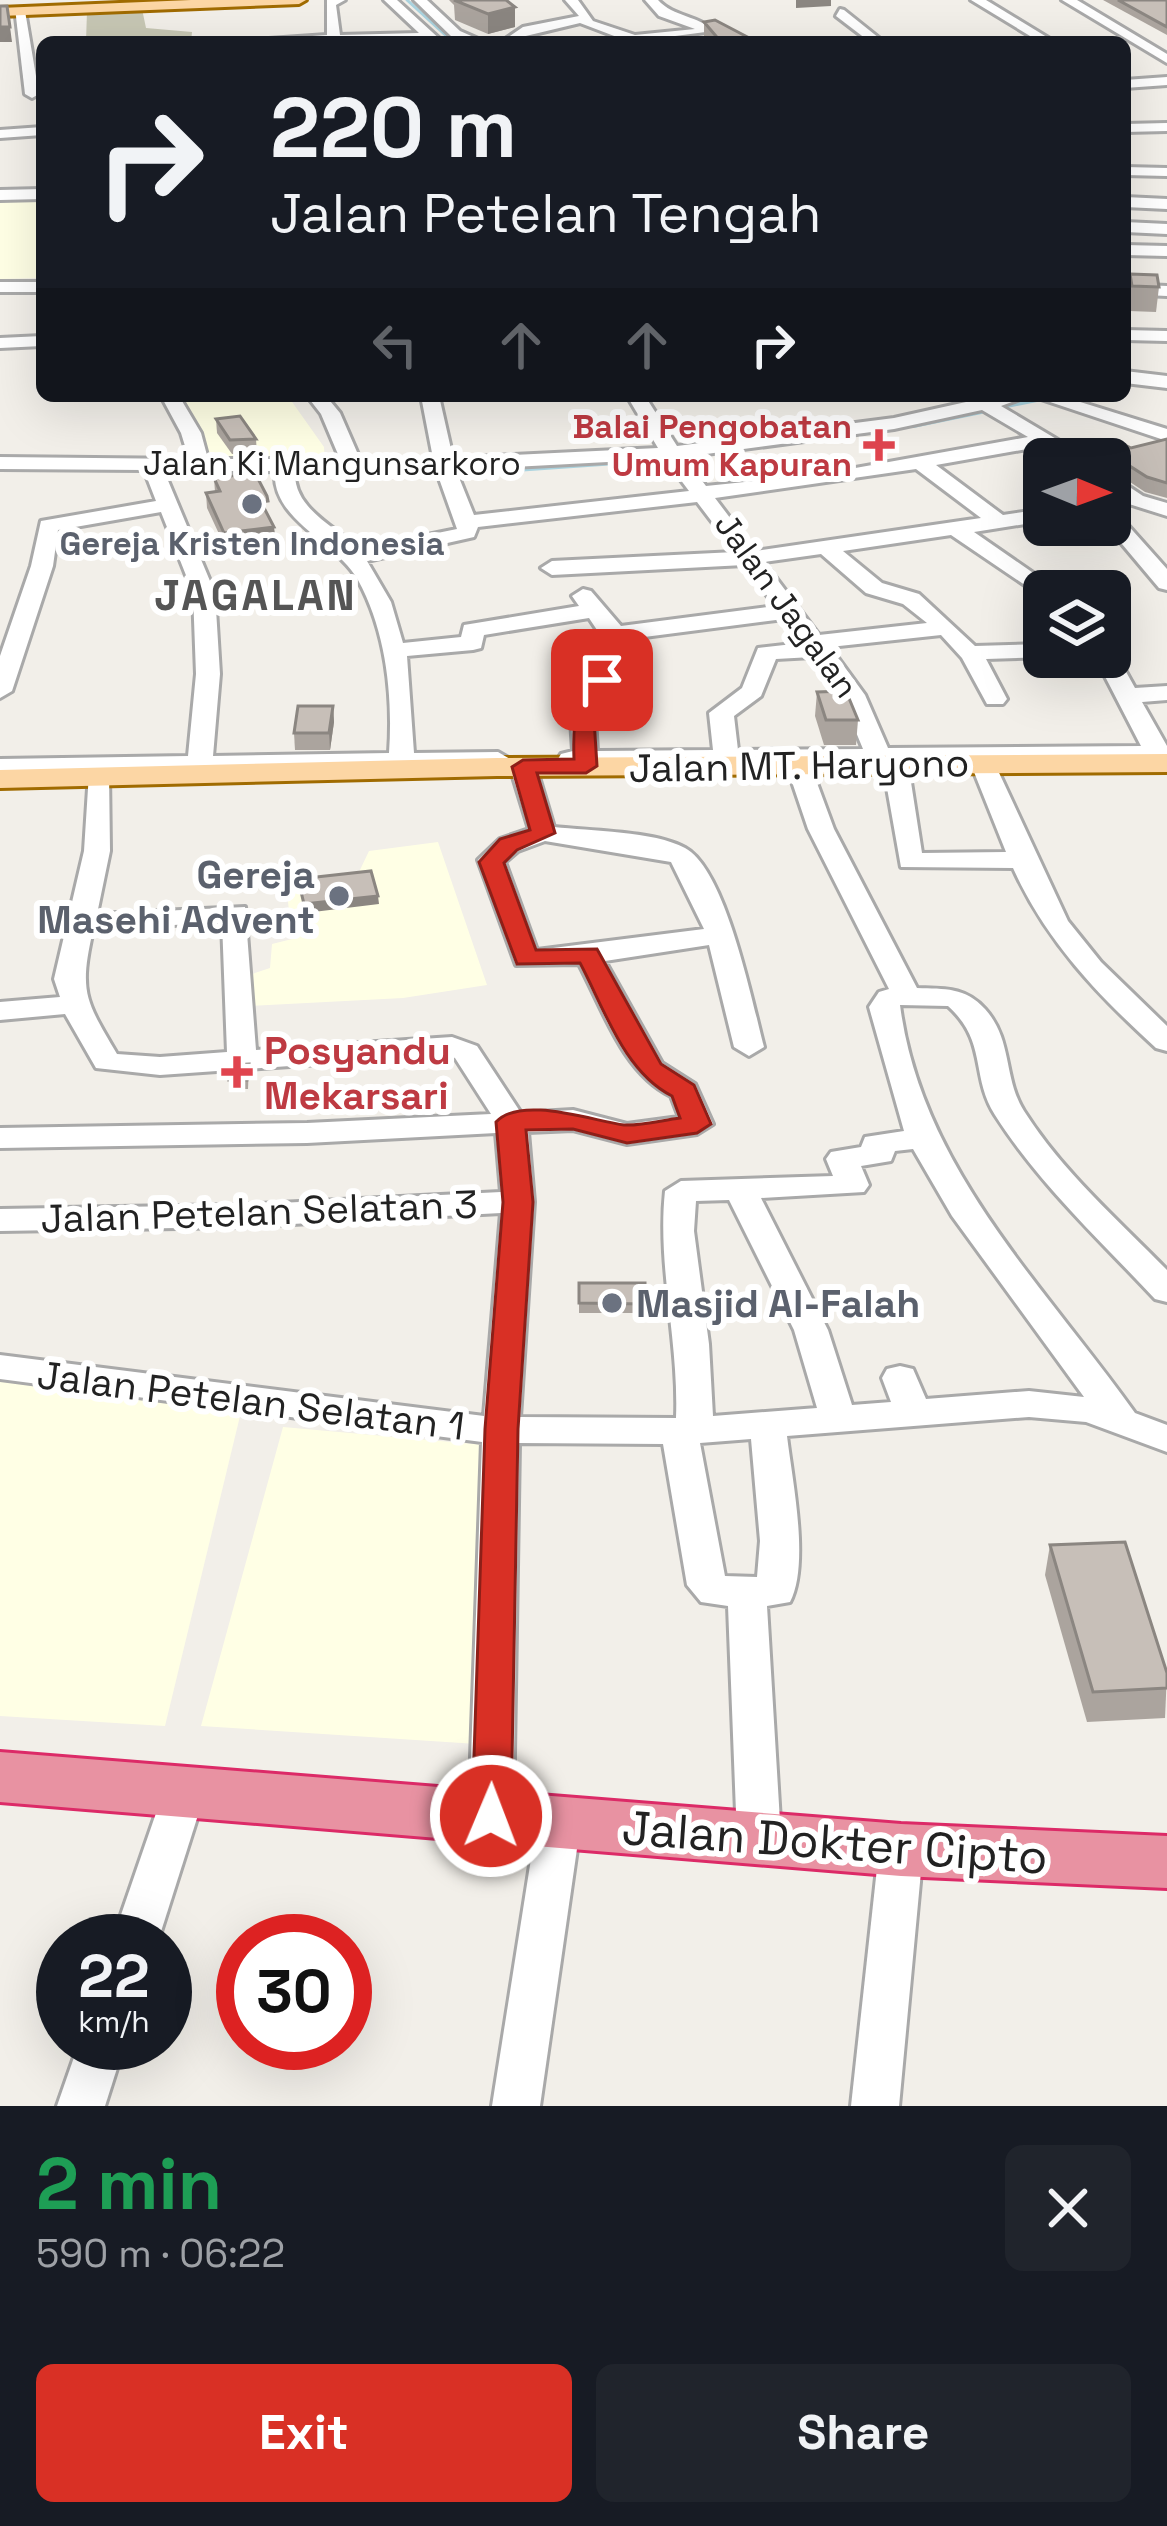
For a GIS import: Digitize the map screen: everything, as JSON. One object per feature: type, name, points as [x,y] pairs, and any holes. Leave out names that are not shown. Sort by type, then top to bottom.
[{"type":"highway","name":"Jalan Dokter Cipto","points":[[0,1777],[901,1850],[1167,1862]]},
{"type":"main road","points":[[0,12],[97,4],[299,0]]},
{"type":"main road","name":"Jalan MT. Haryono","points":[[0,782],[401,764],[510,767],[618,762],[657,770],[728,761],[984,767],[1073,758],[1164,762]]},
{"type":"street","points":[[333,36],[330,3],[339,0]]},
{"type":"street","points":[[390,0],[430,36]]},
{"type":"street","points":[[420,0],[462,36]]},
{"type":"street","points":[[572,0],[588,18]]},
{"type":"street","points":[[651,0],[664,13],[699,29],[664,36]]},
{"type":"street","points":[[977,0],[1039,36]]},
{"type":"street","points":[[1068,0],[1166,58]]},
{"type":"street","points":[[0,134],[34,132],[20,11]]},
{"type":"street","points":[[840,13],[870,36]]},
{"type":"street","points":[[520,36],[588,18]]},
{"type":"street","points":[[588,18],[586,23],[624,36]]},
{"type":"street","points":[[1125,32],[1148,31]]},
{"type":"street","points":[[25,54],[36,53]]},
{"type":"street","points":[[1131,59],[1166,58]]},
{"type":"street","points":[[1131,84],[1167,81]]},
{"type":"street","points":[[1131,128],[1167,127]]},
{"type":"street","points":[[1131,171],[1167,172]]},
{"type":"street","points":[[0,195],[34,190]]},
{"type":"street","points":[[1131,202],[1167,204]]},
{"type":"street","points":[[1131,227],[1167,229]]},
{"type":"street","points":[[1131,250],[1167,251]]},
{"type":"street","points":[[0,287],[36,287]]},
{"type":"street","points":[[1131,290],[1167,291]]},
{"type":"street","points":[[1131,335],[1167,336]]},
{"type":"street","points":[[2,347],[36,342]]},
{"type":"street","points":[[1131,377],[1167,382]]},
{"type":"street","points":[[173,402],[191,433],[200,464]]},
{"type":"street","points":[[321,402],[354,468]]},
{"type":"street","points":[[353,556],[467,533],[468,522],[452,498],[450,471],[432,402]]},
{"type":"street","name":"Jalan Jagalan","points":[[640,402],[675,458],[862,708],[889,764],[910,861],[1024,860]]},
{"type":"street","points":[[1061,402],[1167,435]]},
{"type":"street","points":[[1129,402],[1167,414]]},
{"type":"street","points":[[997,403],[1043,438]]},
{"type":"street","name":"Jalan Ki Mangunsarkoro","points":[[0,463],[450,471],[675,458],[997,403]]},
{"type":"street","points":[[468,522],[822,480],[1023,444]]},
{"type":"street","points":[[919,462],[998,521]]},
{"type":"street","points":[[151,464],[203,593],[207,616],[208,674],[189,773]]},
{"type":"street","points":[[284,471],[284,492],[295,508],[315,519],[353,556],[386,613],[401,764]]},
{"type":"street","points":[[1131,496],[1164,509]]},
{"type":"street","points":[[1131,501],[1136,500]]},
{"type":"street","points":[[0,692],[43,566],[48,525],[168,505]]},
{"type":"street","points":[[552,568],[750,558],[1023,518]]},
{"type":"street","points":[[954,527],[1023,576]]},
{"type":"street","points":[[1131,541],[1167,583]]},
{"type":"street","points":[[826,547],[874,588],[911,599],[947,628],[971,653],[995,699]]},
{"type":"street","points":[[392,651],[473,643],[472,630],[587,601],[615,634],[620,653],[583,719],[585,762]]},
{"type":"street","points":[[615,634],[790,611]]},
{"type":"street","points":[[618,762],[728,761],[721,713],[750,698],[763,674],[766,654],[947,628]]},
{"type":"street","points":[[971,653],[1023,652]]},
{"type":"street","points":[[1118,678],[1164,762],[984,767],[1024,860],[1065,937],[1103,983],[1167,1042]]},
{"type":"street","points":[[1128,696],[1167,693]]},
{"type":"street","points":[[889,764],[1073,758]]},
{"type":"street","points":[[0,767],[189,773],[510,767],[657,770],[813,764],[821,829],[872,921],[904,996]]},
{"type":"street","points":[[510,767],[543,833]]},
{"type":"street","points":[[98,780],[97,851],[68,980],[110,1065],[452,1046],[466,1052],[511,1122],[518,1202],[501,1429],[491,1816]]},
{"type":"street","points":[[721,935],[588,955],[526,959],[491,860],[509,844],[543,833],[673,850],[696,878],[721,935],[731,990],[749,1046]]},
{"type":"street","points":[[79,923],[235,913],[242,1060]]},
{"type":"street","points":[[0,1138],[307,1133],[573,1120],[627,1134],[697,1124],[684,1091],[660,1079],[649,1067],[588,955]]},
{"type":"street","points":[[1121,1420],[964,1209],[922,1138],[884,1007],[889,998],[956,998],[986,1027],[1007,1110],[1051,1166],[1167,1291]]},
{"type":"street","points":[[0,1011],[76,1004]]},
{"type":"street","points":[[768,1424],[779,1541],[776,1591],[715,1591],[707,1585],[687,1430],[692,1344],[670,1191],[854,1185],[842,1159],[880,1154],[876,1144],[922,1138]]},
{"type":"street","points":[[740,1190],[811,1330],[838,1418]]},
{"type":"street","name":"Jalan Petelan Selatan 3","points":[[0,1220],[237,1216],[518,1202]]},
{"type":"street","name":"Jalan Petelan Selatan 1","points":[[0,1367],[264,1399],[431,1426],[687,1430],[838,1418],[906,1395],[1064,1406],[1121,1420],[1167,1439]]},
{"type":"street","points":[[747,1592],[759,1838]]},
{"type":"street","points":[[144,1914],[185,1790]]},
{"type":"street","points":[[516,2106],[559,1821]]},
{"type":"street","points":[[875,2106],[901,1850]]},
{"type":"street","points":[[81,2106],[93,2070]]},
{"type":"shaded area","points":[[142,9],[146,28],[192,32],[192,36],[86,36],[87,11]]},
{"type":"shaded area","points":[[36,197],[36,278],[0,279],[0,199]]},
{"type":"shaded area","points":[[184,402],[292,402],[324,447],[325,464],[213,460]]},
{"type":"shaded area","points":[[438,842],[487,985],[403,998],[249,1006],[246,976],[270,968],[272,944],[292,939],[286,883],[359,872],[369,851]]},
{"type":"shaded area","points":[[0,1376],[241,1412],[165,1726],[0,1716]]},
{"type":"shaded area","points":[[283,1427],[496,1446],[477,1744],[201,1726]]},
{"type":"building","points":[[454,0],[506,0],[515,7],[488,14]]},
{"type":"building","points":[[1118,0],[1167,0],[1167,27]]},
{"type":"building","points":[[0,6],[7,6],[10,27],[0,27]]},
{"type":"building","points":[[715,20],[746,36],[716,36],[704,22]]},
{"type":"building","points":[[1131,274],[1157,275],[1159,287],[1132,286]]},
{"type":"building","points":[[240,416],[256,439],[230,440],[216,419]]},
{"type":"building","points":[[1167,439],[1167,483],[1131,467],[1131,448]]},
{"type":"building","points":[[255,473],[267,496],[268,501],[261,502],[274,527],[224,533],[206,493],[220,491],[214,478]]},
{"type":"building","points":[[559,676],[584,676],[575,694],[559,694]]},
{"type":"building","points":[[846,691],[858,720],[826,720],[817,692]]},
{"type":"building","points":[[298,706],[333,706],[329,733],[294,733]]},
{"type":"building","name":"Gereja Masehi Advent","points":[[371,871],[378,896],[304,904],[298,879]]},
{"type":"building","points":[[249,1064],[247,1080],[229,1080],[231,1065]]},
{"type":"building","points":[[579,1283],[645,1283],[645,1304],[579,1303]]},
{"type":"building","points":[[1125,1542],[1167,1673],[1167,1688],[1093,1692],[1050,1545]]},
{"type":"waterway","points":[[407,0],[446,36]]},
{"type":"waterway","points":[[966,414],[1025,402]]},
{"type":"waterway","points":[[913,425],[981,411]]},
{"type":"waterway","points":[[693,455],[874,431]]},
{"type":"waterway","points":[[176,471],[471,472],[660,459]]},
{"type":"place","name":"Balai Pengobatan Umum Kapuran","points":[[879,445]]},
{"type":"place","name":"Gereja Kristen Indonesia","points":[[252,504]]},
{"type":"place","name":"Gereja Masehi Advent","points":[[339,896]]},
{"type":"place","name":"Posyandu Mekarsari","points":[[237,1072]]},
{"type":"place","name":"Masjid Al-Falah","points":[[612,1303]]},
{"type":"district","name":"JAGALAN","points":[[256,595]]},
{"type":"route","points":[[491,1816],[501,1429],[518,1202],[511,1122],[573,1120],[627,1134],[697,1124],[684,1091],[660,1079],[649,1067],[588,955],[526,959],[491,862],[509,844],[543,833],[523,767],[586,766],[583,719],[602,680]]}]
